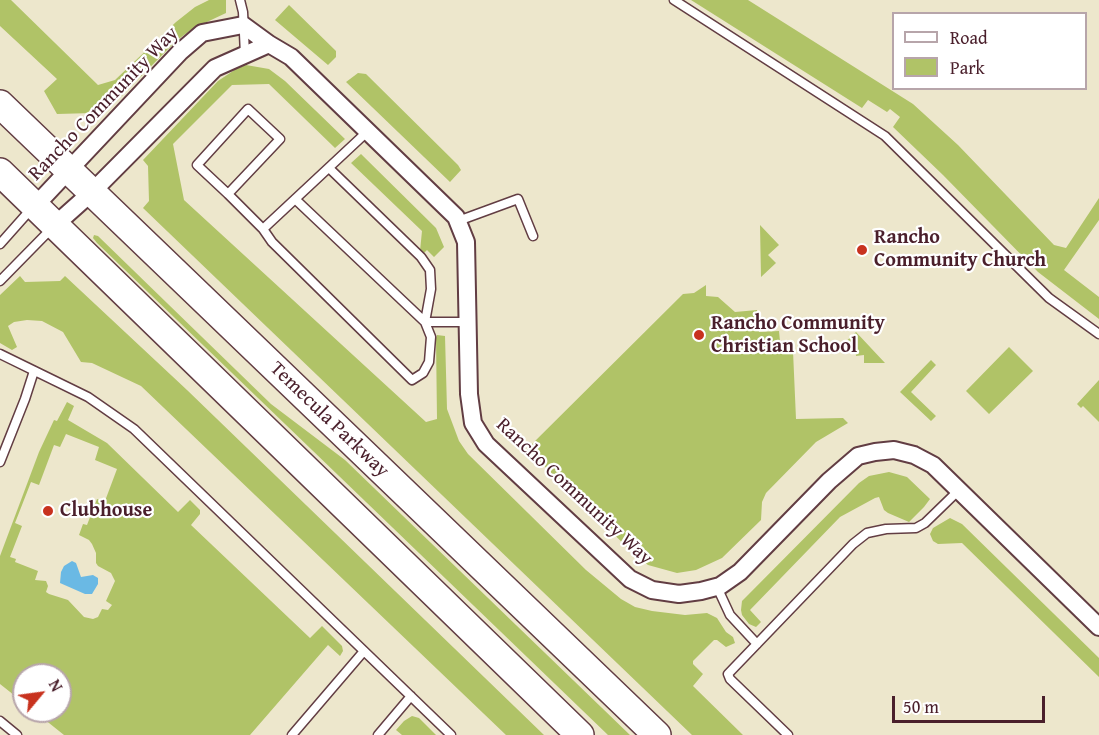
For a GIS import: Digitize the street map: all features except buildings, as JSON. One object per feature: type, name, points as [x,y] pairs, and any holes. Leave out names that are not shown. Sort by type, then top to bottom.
[{"type":"main road","name":"Temecula Parkway","points":[[0,104],[657,735]]},
{"type":"main road","points":[[0,172],[580,735]]},
{"type":"street","name":"Rancho Community Way","points":[[35,206],[180,52],[202,33],[243,19],[269,44],[291,57],[458,221],[466,242],[469,394],[473,423],[486,444],[630,579],[652,590],[679,594],[717,587],[740,572],[829,481],[858,456],[894,450],[914,455],[933,465],[1099,627]]},
{"type":"street","points":[[54,225],[92,192],[215,68],[269,44]]},
{"type":"lane","points":[[240,0],[245,55]]},
{"type":"lane","points":[[243,19],[245,0]]},
{"type":"lane","points":[[674,0],[885,136],[1049,298],[1099,334]]},
{"type":"lane","points":[[228,194],[280,139],[248,109],[197,165],[412,380],[423,373],[429,362],[431,337],[425,322],[295,199]]},
{"type":"lane","points":[[263,229],[368,131]]},
{"type":"lane","points":[[329,168],[421,257],[430,270],[431,289],[425,322]]},
{"type":"lane","points":[[458,221],[518,199],[533,236]]},
{"type":"lane","points":[[0,244],[35,206]]},
{"type":"lane","points":[[0,281],[54,225]]},
{"type":"lane","points":[[425,322],[468,322]]},
{"type":"lane","points":[[0,354],[88,397],[134,429],[451,735]]},
{"type":"lane","points":[[0,462],[34,371]]},
{"type":"lane","points":[[788,735],[730,679],[728,674],[853,544],[867,533],[886,529],[916,528],[925,523],[959,490]]},
{"type":"lane","points":[[717,587],[730,615],[756,644]]},
{"type":"lane","points":[[292,735],[364,651]]},
{"type":"lane","points":[[378,735],[411,696]]},
{"type":"lane","points":[[0,721],[17,735]]},
{"type":"green space","points":[[0,0],[11,0],[98,85],[115,80],[195,7],[209,0],[226,0],[226,13],[192,29],[176,41],[99,119],[93,113],[57,114],[44,91],[57,79],[0,26]]},
{"type":"green space","points":[[691,0],[748,0],[913,104],[958,145],[1054,245],[1066,248],[1099,198],[1099,220],[1064,270],[1099,297],[1099,319],[1038,272],[893,127],[900,117],[890,109],[887,112],[868,100],[862,108]]},
{"type":"green space","points":[[289,5],[336,51],[336,57],[328,65],[275,20]]},
{"type":"green space","points":[[246,65],[269,69],[285,81],[345,139],[335,148],[269,84],[232,85],[173,144],[184,200],[426,422],[437,419],[436,338],[437,335],[445,336],[447,409],[459,441],[468,454],[586,570],[621,599],[635,607],[652,611],[685,615],[707,613],[717,618],[726,632],[733,637],[735,643],[726,647],[714,640],[693,661],[693,664],[703,674],[693,686],[743,735],[692,735],[143,208],[149,201],[148,166],[143,160],[218,81]]},
{"type":"green space","points":[[358,73],[366,74],[458,165],[461,170],[450,182],[346,82]]},
{"type":"green space","points":[[361,154],[436,228],[444,247],[434,257],[427,250],[423,254],[420,251],[422,231],[351,163]]},
{"type":"green space","points":[[760,225],[779,245],[768,255],[776,263],[761,277]]},
{"type":"green space","points":[[94,235],[98,236],[271,404],[345,460],[630,735],[608,735],[97,243],[93,238]]},
{"type":"green space","points":[[20,276],[25,282],[60,281],[65,276],[187,390],[544,735],[506,735],[141,386],[92,363],[81,362],[63,332],[42,321],[14,322],[8,326],[17,347],[12,350],[0,343],[0,295]]},
{"type":"green space","points":[[706,285],[706,296],[718,297],[735,312],[757,310],[759,332],[779,331],[781,352],[793,351],[796,419],[843,418],[848,423],[816,442],[766,493],[762,502],[761,520],[722,558],[696,570],[677,573],[648,565],[635,555],[527,449],[683,294],[694,293]]},
{"type":"green space","points":[[856,332],[885,363],[864,363],[864,355],[856,356],[855,345],[839,348]]},
{"type":"green space","points":[[1009,347],[1033,371],[989,414],[966,391]]},
{"type":"green space","points":[[931,360],[936,365],[911,392],[936,416],[931,421],[900,392]]},
{"type":"green space","points":[[1099,380],[1099,422],[1083,406],[1081,408],[1077,404]]},
{"type":"green space","points":[[67,402],[74,406],[68,420],[107,443],[178,512],[190,500],[200,510],[200,514],[191,525],[310,638],[322,626],[342,646],[343,651],[340,656],[328,645],[250,735],[64,735],[49,723],[72,723],[72,663],[12,663],[12,694],[0,684],[0,556],[39,452],[54,420],[57,421]],"holes":[[[66,434],[99,447],[95,460],[117,469],[105,501],[97,499],[87,525],[83,524],[79,535],[89,540],[96,553],[96,563],[111,573],[115,581],[106,601],[112,605],[108,610],[102,609],[98,617],[93,619],[84,617],[68,600],[46,592],[48,586],[46,581],[35,580],[38,571],[15,562],[16,559],[10,557],[22,526],[15,523],[31,482],[39,485],[54,445],[60,447]]]},
{"type":"green space","points":[[889,472],[907,477],[930,499],[924,507],[909,522],[884,510],[879,497],[840,517],[750,610],[761,622],[756,627],[749,624],[742,615],[742,601],[859,483],[869,476]]},
{"type":"green space","points":[[950,518],[962,524],[1099,658],[1099,677],[962,543],[938,544],[933,541],[930,534],[933,528]]},
{"type":"green space","points":[[412,716],[419,718],[436,735],[402,735],[396,730]]},
{"type":"water","points":[[72,561],[76,563],[81,577],[93,575],[98,578],[98,584],[92,594],[85,594],[60,583],[64,566]]},
{"type":"place","name":"Rancho Community Church","points":[[862,250]]},
{"type":"place","name":"Rancho Community Christian School","points":[[699,335]]},
{"type":"place","name":"Clubhouse","points":[[48,511]]}]
